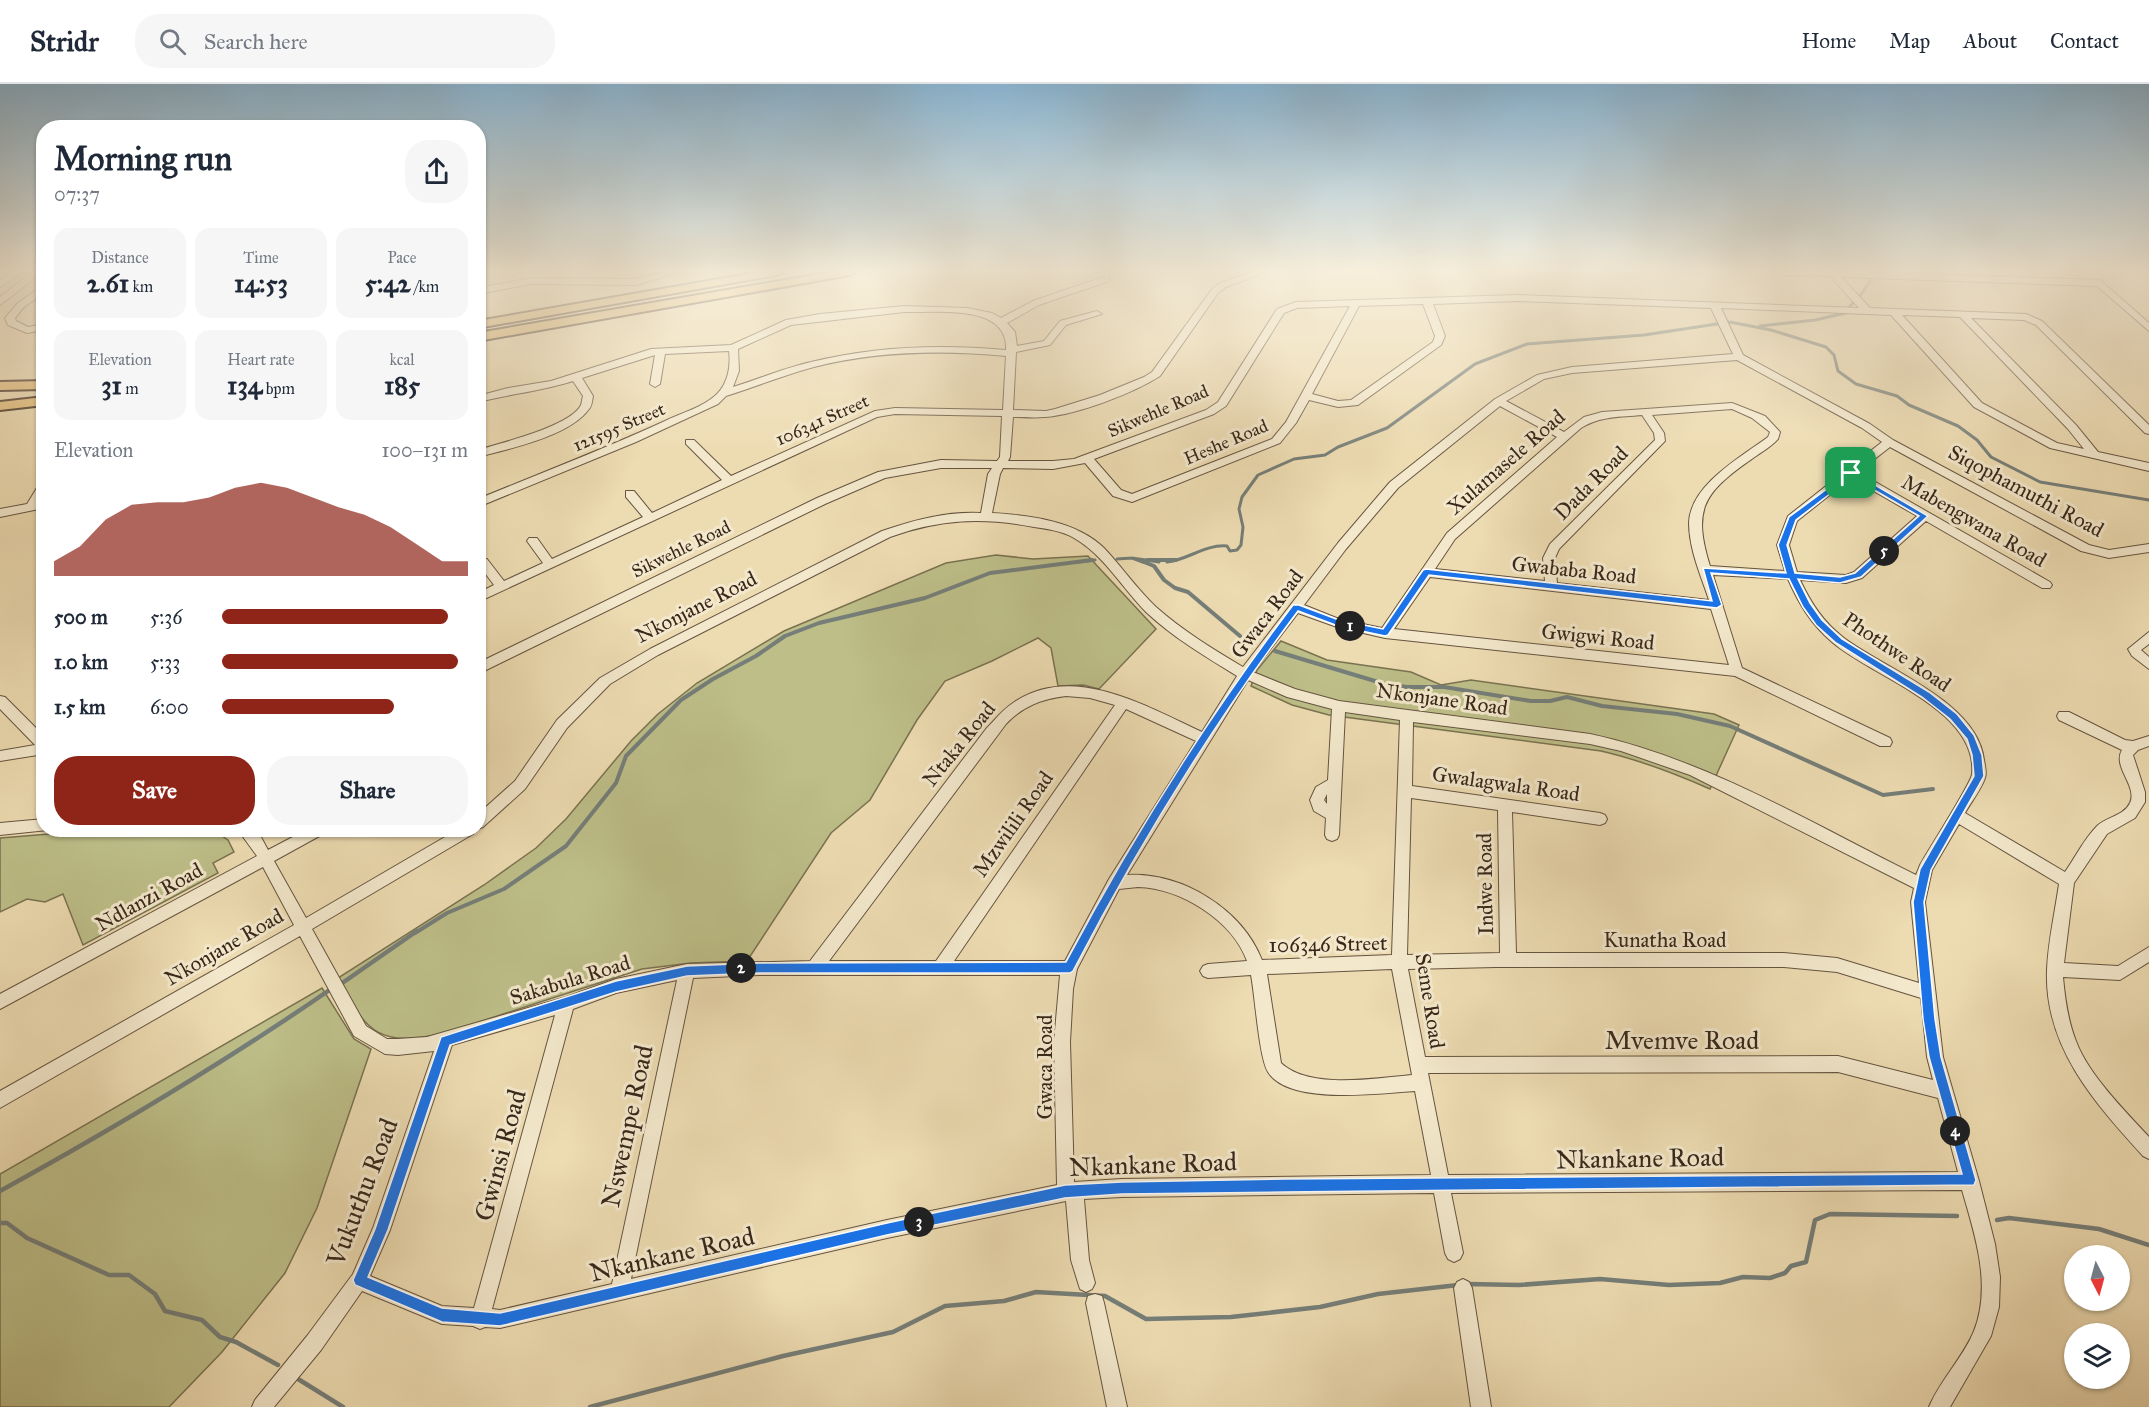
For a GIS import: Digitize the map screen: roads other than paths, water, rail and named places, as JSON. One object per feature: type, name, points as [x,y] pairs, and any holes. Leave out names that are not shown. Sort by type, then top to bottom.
[{"type":"main road","points":[[0,386],[36,385]]},
{"type":"main road","points":[[0,406],[36,402]]},
{"type":"street","points":[[486,397],[508,391],[543,387],[643,354],[733,348],[764,334]]},
{"type":"street","points":[[986,516],[994,474],[1005,457],[1012,352],[1010,334]]},
{"type":"street","name":"121595 Street","points":[[486,500],[671,423],[714,402],[723,394],[808,366],[876,352],[914,348],[1012,352],[1047,343],[1054,334]]},
{"type":"street","name":"106341 Street","points":[[486,594],[881,413],[1037,415],[1058,412],[1152,377],[1184,334]]},
{"type":"street","name":"Sikwehle Road","points":[[486,665],[852,486],[882,475],[930,466],[1053,465],[1088,459],[1217,408],[1227,396],[1264,334]]},
{"type":"street","name":"Heshe Road","points":[[1088,459],[1117,493],[1123,497],[1136,498],[1276,441],[1291,423],[1339,334]]},
{"type":"street","points":[[1306,396],[1338,404],[1354,403],[1438,343],[1439,334]]},
{"type":"street","points":[[1729,334],[1739,357],[1866,426],[1889,442]]},
{"type":"street","points":[[1914,334],[1978,405],[2046,443],[2149,467]]},
{"type":"street","points":[[1981,334],[2072,427],[2095,456]]},
{"type":"street","name":"Sikwehle Road","points":[[2050,334],[2149,431]]},
{"type":"street","points":[[723,394],[735,373],[736,359],[733,348]]},
{"type":"street","points":[[655,384],[660,352]]},
{"type":"street","name":"Gwaca Road","points":[[1086,1283],[1080,1260],[1070,1191],[1062,1042],[1065,988],[1070,968],[1114,883],[1245,674],[1342,546],[1388,492],[1499,401],[1524,385],[1555,373],[1739,357]]},
{"type":"street","points":[[486,451],[558,428],[579,417],[588,399],[584,388],[575,377]]},
{"type":"street","points":[[1499,401],[1563,436]]},
{"type":"street","name":"Xulamasele Road","points":[[1385,633],[1451,536],[1563,436],[1591,418],[1644,411],[1732,406],[1769,424],[1775,432],[1773,439],[1712,485],[1700,504],[1695,521],[1697,543],[1737,671]]},
{"type":"street","name":"Dada Road","points":[[1551,587],[1549,558],[1554,547],[1660,441],[1659,433],[1644,411]]},
{"type":"street","points":[[690,442],[729,481]]},
{"type":"street","name":"Phothwe Road","points":[[1889,442],[1792,519],[1783,545],[1792,576],[1806,605],[1819,623],[1839,641],[1926,695],[1954,717],[1971,737],[1977,755],[1979,776],[1925,869],[1918,902],[1931,1037],[1943,1091],[1970,1180],[1986,1244],[1991,1277],[1990,1307],[1982,1336],[1939,1407]]},
{"type":"street","name":"Siqophamuthi Road","points":[[1889,442],[2085,548],[2109,554],[2149,548]]},
{"type":"street","name":"Mabengwana Road","points":[[1851,473],[2046,585]]},
{"type":"street","points":[[630,494],[650,518]]},
{"type":"street","points":[[0,513],[36,504]]},
{"type":"street","name":"Nkonjane Road","points":[[486,816],[520,785],[562,724],[585,698],[625,667],[886,534],[939,518],[986,516],[1058,528],[1089,542],[1169,625],[1191,642],[1245,674],[1292,693],[1339,706],[1407,717],[1590,739],[1658,756],[1695,771],[1920,884]]},
{"type":"street","points":[[1706,570],[1840,580],[1858,575],[1924,516]]},
{"type":"street","points":[[533,541],[550,564]]},
{"type":"street","points":[[486,566],[502,587]]},
{"type":"street","name":"Gwababa Road","points":[[1426,572],[1717,605]]},
{"type":"street","name":"Gwigwi Road","points":[[1296,607],[1338,623],[1385,633],[1737,671],[1885,742]]},
{"type":"street","points":[[2149,637],[2134,649],[2149,664]]},
{"type":"street","name":"Ntaka Road","points":[[815,967],[1011,711],[1037,696],[1069,690],[1097,693],[1204,739]]},
{"type":"street","points":[[0,701],[36,739]]},
{"type":"street","name":"Mzwilili Road","points":[[940,969],[1123,703]]},
{"type":"street","points":[[1332,835],[1334,815],[1319,807],[1317,800],[1321,791],[1336,782],[1339,706]]},
{"type":"street","points":[[2064,716],[2123,745],[2133,746],[2149,741]]},
{"type":"street","name":"Seme Road","points":[[1407,717],[1399,963],[1454,1254]]},
{"type":"street","points":[[2133,746],[2126,754],[2126,760],[2138,792],[2138,802],[2135,810],[2102,830],[2067,881],[2055,970],[2057,1004],[2072,1053],[2113,1110],[2149,1150]]},
{"type":"street","points":[[0,756],[36,749]]},
{"type":"street","name":"Gwalagwala Road","points":[[1405,791],[1600,819]]},
{"type":"street","name":"Indwe Road","points":[[1505,806],[1508,961]]},
{"type":"street","points":[[1957,816],[2067,881]]},
{"type":"street","points":[[0,829],[36,826]]},
{"type":"street","name":"Sakabula Road","points":[[252,837],[360,1031],[373,1041],[398,1047],[445,1041],[566,1004],[616,986],[687,971],[815,967],[1070,968]]},
{"type":"street","name":"Ndlanzi Road","points":[[0,1002],[304,837]]},
{"type":"street","name":"Nkonjane Road","points":[[0,1100],[456,837]]},
{"type":"street","name":"106346 Street","points":[[1114,883],[1153,880],[1166,883],[1227,918],[1242,935],[1258,967],[1274,1067],[1284,1078],[1307,1087],[1420,1073]]},
{"type":"street","points":[[2055,970],[2120,973],[2149,954]]},
{"type":"street","name":"Kunatha Road","points":[[1399,963],[1808,961],[1837,965],[1928,993]]},
{"type":"street","name":"106346 Street","points":[[1208,971],[1258,967],[1399,963]]},
{"type":"street","name":"Nswempe Road","points":[[619,1293],[687,971]]},
{"type":"street","name":"Gwinsi Road","points":[[480,1320],[566,1004]]},
{"type":"street","name":"Vukuthu Road","points":[[262,1407],[314,1343],[359,1280],[381,1230],[445,1041]]},
{"type":"street","name":"Mvemve Road","points":[[1420,1073],[1838,1064],[1943,1091]]},
{"type":"street","name":"Nkankane Road","points":[[359,1280],[442,1315],[500,1320],[887,1229],[1070,1191],[1272,1186],[1970,1180]]},
{"type":"street","points":[[1463,1288],[1481,1407]]},
{"type":"street","points":[[1095,1303],[1117,1407]]},
{"type":"waterway","points":[[1167,562],[1211,547],[1227,546],[1230,551],[1237,550],[1241,545],[1243,527],[1239,509],[1242,497],[1258,475],[1294,459],[1325,455],[1338,447],[1387,428],[1475,364],[1527,344],[1652,334]]},
{"type":"waterway","points":[[1783,334],[1826,347],[1834,355],[1838,371],[1856,384],[1897,396],[1909,405],[1958,426],[1977,440],[1991,457],[2040,482],[2149,500]]},
{"type":"waterway","points":[[1117,559],[1132,558]]},
{"type":"waterway","points":[[1132,558],[1159,562]]},
{"type":"waterway","points":[[1132,558],[1143,562]]},
{"type":"waterway","points":[[415,933],[447,913],[504,889],[566,846],[616,783],[626,756],[681,700],[713,679],[756,656],[785,636],[819,623],[925,598],[990,573],[1092,560]]},
{"type":"waterway","points":[[1079,562],[1095,560]]},
{"type":"waterway","points":[[1139,560],[1154,566],[1164,580],[1175,588],[1188,592],[1240,636]]},
{"type":"waterway","points":[[1147,560],[1176,560]]},
{"type":"waterway","points":[[1275,651],[1385,684],[1407,687],[1444,687],[1531,701],[1550,701],[1567,697],[1602,706],[1677,714],[1730,726],[1883,795],[1933,789]]},
{"type":"waterway","points":[[338,986],[417,931]]},
{"type":"waterway","points":[[0,1191],[168,1094],[331,989]]},
{"type":"waterway","points":[[590,1407],[783,1356],[893,1332],[945,1306],[1004,1301],[1036,1292],[1105,1296],[1146,1319],[1231,1317],[1320,1307],[1378,1294],[1467,1284],[1519,1285],[1600,1279],[1669,1285],[1720,1283],[1743,1277],[1770,1278],[1785,1273],[1791,1266],[1806,1262],[1815,1220],[1830,1214],[1957,1216]]},
{"type":"waterway","points":[[1997,1220],[2009,1218],[2099,1229],[2149,1245]]},
{"type":"waterway","points":[[0,1223],[7,1223],[27,1238],[109,1275],[129,1275],[155,1294],[165,1311],[202,1320],[220,1337],[236,1342],[278,1365]]},
{"type":"waterway","points":[[298,1379],[343,1407]]}]
